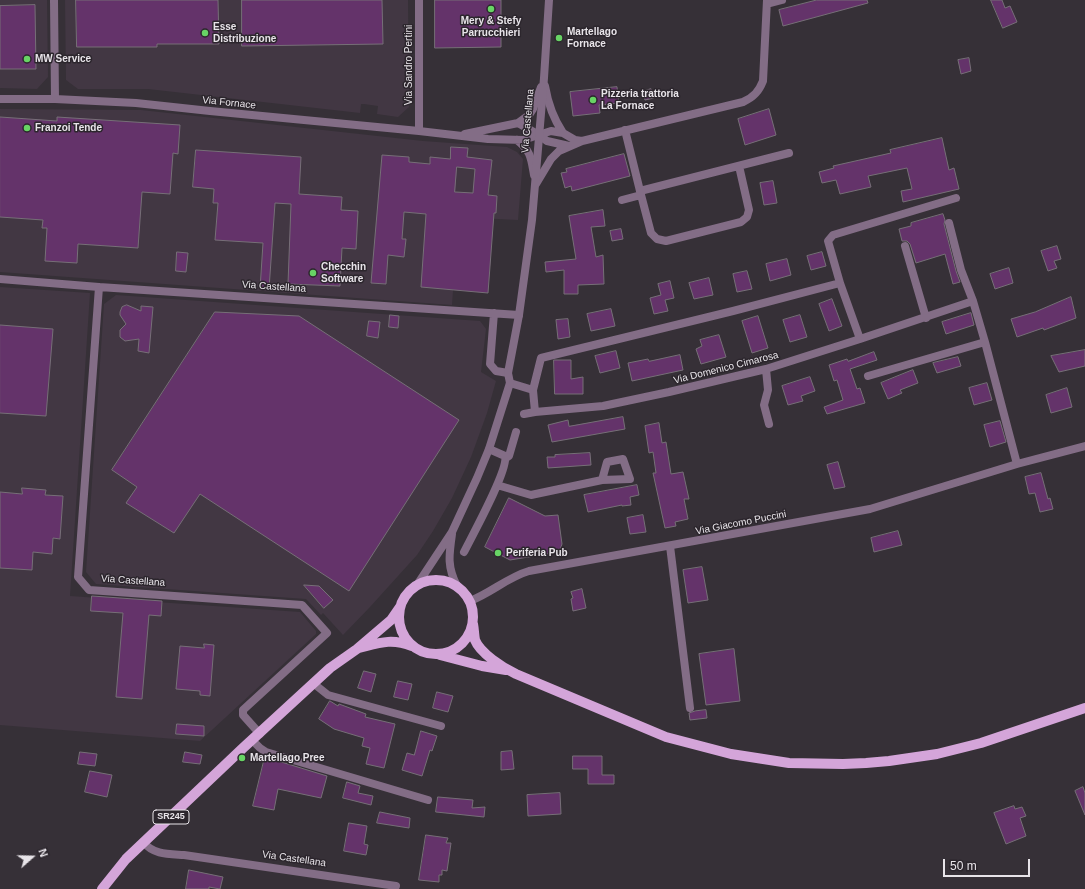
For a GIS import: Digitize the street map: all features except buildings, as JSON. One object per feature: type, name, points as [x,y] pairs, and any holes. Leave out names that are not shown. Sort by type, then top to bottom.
[{"type":"main road","points":[[473,624],[465,642],[457,648],[448,653],[426,653],[415,648],[405,638],[399,618],[400,607],[405,596],[417,585],[426,580],[437,579],[448,581],[457,586],[467,595],[470,601],[474,612],[473,624],[475,639],[480,648],[508,670]]},
{"type":"main road","name":"SR245","points":[[102,889],[126,859],[313,683],[391,620],[400,607]]},
{"type":"main road","name":"SR245","points":[[357,649],[385,641],[403,643],[415,648]]},
{"type":"main road","points":[[438,654],[482,666],[508,670],[666,737],[731,754],[789,763],[866,763],[903,760],[937,754],[981,743],[1085,708]]},
{"type":"street","points":[[54,0],[56,99]]},
{"type":"street","name":"Via Sandro Pertini","points":[[419,0],[419,131]]},
{"type":"street","name":"Via Castellana","points":[[417,585],[452,532],[489,449],[510,383],[508,373],[519,315],[536,184],[549,0]]},
{"type":"street","points":[[536,184],[551,159],[559,151],[569,146],[582,141],[744,102],[751,99],[759,91],[763,81],[767,2],[782,0]]},
{"type":"street","points":[[544,78],[533,109],[518,123],[547,141],[569,146]]},
{"type":"street","points":[[544,78],[552,116],[563,133],[575,140],[582,141]]},
{"type":"street","name":"Via Fornace","points":[[0,99],[56,99],[136,103],[210,112],[419,131],[488,139],[523,140],[548,131],[563,133]]},
{"type":"street","name":"Via Fornace","points":[[456,135],[518,123]]},
{"type":"street","points":[[625,130],[651,232],[657,239],[666,241],[741,222],[747,217],[749,210],[739,166]]},
{"type":"street","points":[[517,140],[528,150],[531,155],[536,184]]},
{"type":"street","points":[[622,200],[641,193],[789,153]]},
{"type":"street","points":[[956,198],[833,235],[828,241],[840,283],[860,339],[973,301]]},
{"type":"street","points":[[949,223],[961,270],[973,301],[985,342],[1017,464]]},
{"type":"street","points":[[905,246],[926,318]]},
{"type":"street","name":"Via Castellana","points":[[0,279],[519,315]]},
{"type":"street","points":[[535,412],[533,390],[540,358],[733,311],[840,283]]},
{"type":"street","name":"Via Castellana","points":[[99,287],[78,577],[89,590],[302,606],[327,633],[243,710],[243,715],[256,737],[260,748],[266,752],[428,800]]},
{"type":"street","points":[[494,313],[490,364],[496,371],[508,373]]},
{"type":"street","name":"Via Domenico Cimarosa","points":[[524,414],[603,406],[677,391],[766,369],[860,339]]},
{"type":"street","points":[[868,376],[985,342]]},
{"type":"street","points":[[766,369],[768,390],[764,405],[769,424]]},
{"type":"street","points":[[510,383],[533,390]]},
{"type":"street","points":[[464,552],[497,484],[505,465],[506,458],[509,456],[516,432]]},
{"type":"street","name":"Via Giacomo Puccini","points":[[470,601],[492,591],[518,574],[529,571],[870,509],[1017,464],[1085,446]]},
{"type":"street","points":[[489,449],[505,456],[506,458]]},
{"type":"street","points":[[497,484],[531,495],[602,480]]},
{"type":"street","name":"Via Castellana","points":[[452,532],[449,557],[450,569],[457,586]]},
{"type":"street","points":[[670,546],[690,708]]},
{"type":"street","points":[[313,683],[328,695],[441,726]]},
{"type":"street","name":"Via Castellana","points":[[144,842],[152,851],[163,854],[184,855],[396,886]]},
{"type":"shaded area","name":"MW Service","points":[[0,0],[47,0],[48,77],[37,89],[0,88]]},
{"type":"shaded area","points":[[65,0],[408,0],[409,107],[398,117],[377,114],[378,106],[364,104],[361,104],[360,113],[148,89],[78,89],[66,80]]},
{"type":"shaded area","points":[[0,109],[141,110],[423,141],[507,147],[517,152],[523,159],[518,220],[458,217],[452,305],[0,272]]},
{"type":"shaded area","points":[[0,287],[90,293],[70,596],[300,612],[316,631],[316,634],[200,741],[0,725]]},
{"type":"shaded area","points":[[116,295],[480,321],[486,329],[481,372],[496,381],[487,413],[471,457],[452,498],[417,555],[343,635],[323,613],[321,615],[306,599],[96,584],[86,572],[104,304]]},
{"type":"place","name":"Mery & Stefy Parrucchieri","points":[[491,9]]},
{"type":"place","name":"Esse Distribuzione","points":[[205,33]]},
{"type":"place","name":"Martellago Fornace","points":[[559,38]]},
{"type":"place","name":"MW Service","points":[[27,59]]},
{"type":"place","name":"Pizzeria trattoria La Fornace","points":[[593,100]]},
{"type":"place","name":"Franzoi Tende","points":[[27,128]]},
{"type":"place","name":"Checchin Software","points":[[313,273]]},
{"type":"place","name":"Periferia Pub","points":[[498,553]]},
{"type":"place","name":"Martellago Pree","points":[[242,758]]}]
